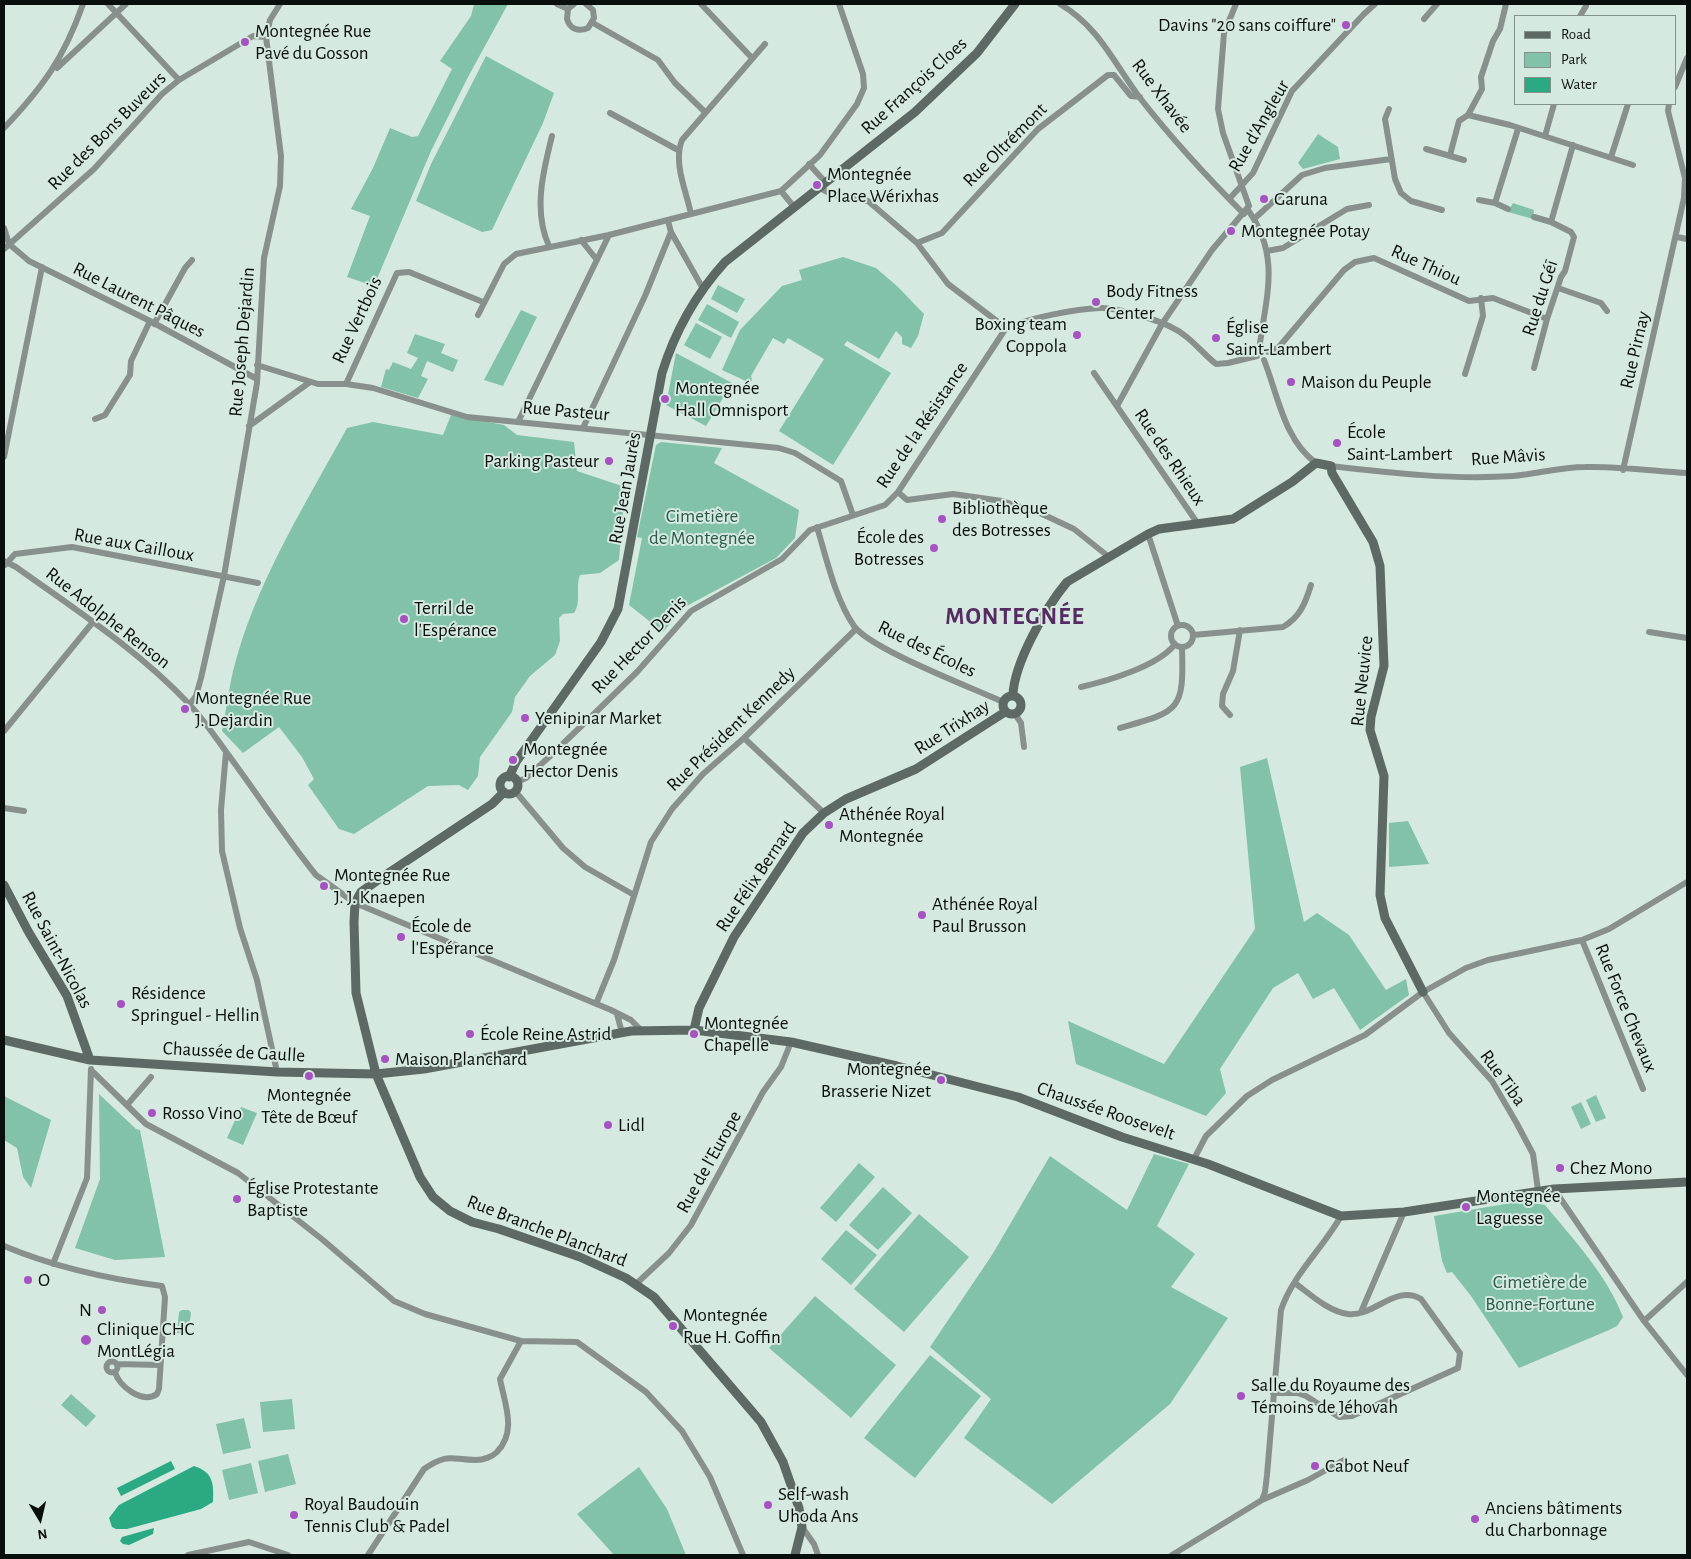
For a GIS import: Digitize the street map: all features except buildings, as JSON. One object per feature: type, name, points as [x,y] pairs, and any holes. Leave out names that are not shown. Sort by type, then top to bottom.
[{"type":"street","points":[[4,128],[26,106],[53,70],[68,43],[83,4]]},
{"type":"street","points":[[108,4],[180,80]]},
{"type":"street","points":[[53,70],[126,4]]},
{"type":"street","points":[[266,37],[270,20],[280,4]]},
{"type":"street","points":[[557,4],[568,9]]},
{"type":"street","points":[[574,4],[568,9],[566,19],[574,29],[584,30],[593,23]]},
{"type":"street","points":[[586,4],[593,10],[593,23]]},
{"type":"street","points":[[701,4],[752,58]]},
{"type":"street","points":[[478,314],[504,264],[516,254],[610,235],[781,191],[820,155],[857,104],[864,88],[863,74],[840,4]]},
{"type":"street","name":"Rue François Cloes","points":[[795,208],[915,112],[977,53],[1015,4]]},
{"type":"street","name":"Rue Xhavée","points":[[1060,4],[1070,7],[1098,35],[1140,97],[1212,182],[1247,210]]},
{"type":"street","points":[[1236,4],[1224,33],[1218,98],[1223,133],[1242,186],[1247,210],[1254,219],[1267,251],[1270,272],[1269,291],[1260,343],[1268,358],[1264,360]]},
{"type":"street","name":"Rue d'Angleur","points":[[1230,198],[1242,186],[1260,162],[1292,91],[1375,4]]},
{"type":"street","points":[[1424,19],[1437,4]]},
{"type":"street","points":[[1450,155],[1459,121],[1468,115],[1482,89],[1481,77],[1493,41],[1500,29],[1506,4]]},
{"type":"street","points":[[1581,15],[1586,6]]},
{"type":"street","points":[[593,23],[658,60],[675,83],[705,112]]},
{"type":"street","name":"Rue des Bons Buveurs","points":[[6,247],[94,169],[149,106],[180,80],[253,36],[266,37]]},
{"type":"street","name":"Rue Joseph Dejardin","points":[[189,705],[196,696],[201,678],[224,576],[257,379],[264,258],[280,186],[281,156],[266,37]]},
{"type":"street","points":[[691,214],[678,150],[682,140],[764,44]]},
{"type":"street","points":[[1676,85],[1687,58]]},
{"type":"street","name":"Rue Oltrémont","points":[[917,243],[942,233],[1038,129],[1108,75],[1114,75],[1131,96],[1140,97]]},
{"type":"street","points":[[1545,136],[1554,105]]},
{"type":"street","points":[[1611,157],[1628,105]]},
{"type":"street","name":"Rue Pirnay","points":[[1623,470],[1683,207],[1686,177],[1668,111],[1669,105]]},
{"type":"street","points":[[1389,109],[1386,119],[1391,159],[1398,187],[1406,198],[1442,210]]},
{"type":"street","points":[[610,113],[678,150]]},
{"type":"street","points":[[1468,115],[1490,119],[1633,165]]},
{"type":"street","points":[[1495,203],[1518,129]]},
{"type":"street","points":[[549,246],[541,230],[540,185],[552,136]]},
{"type":"street","points":[[1534,217],[1551,222],[1572,145]]},
{"type":"street","points":[[1426,149],[1464,160]]},
{"type":"street","points":[[1254,219],[1302,175],[1325,168],[1391,159]]},
{"type":"street","points":[[809,164],[823,186],[833,195],[868,201],[917,243],[948,284],[1006,328],[1056,314],[1101,307],[1162,324],[1186,336],[1216,364],[1257,356],[1264,351]]},
{"type":"street","points":[[781,191],[795,208]]},
{"type":"street","points":[[1479,200],[1495,203],[1508,209]]},
{"type":"street","points":[[1267,251],[1283,248],[1346,209],[1368,205]]},
{"type":"street","name":"Rue Jean Jaurès","points":[[504,792],[500,788],[501,782],[514,783],[516,762],[601,642],[618,609],[662,373],[670,348],[702,287],[725,262],[795,208]]},
{"type":"street","name":"Rue des Rhieux","points":[[1117,406],[1162,324],[1212,250],[1247,210]]},
{"type":"street","points":[[668,221],[671,232],[702,287]]},
{"type":"street","name":"Rue du Géï","points":[[1534,368],[1547,319],[1574,237],[1571,232],[1551,222]]},
{"type":"street","points":[[4,228],[6,247]]},
{"type":"street","points":[[583,428],[645,296],[671,232]]},
{"type":"street","points":[[518,422],[610,235]]},
{"type":"street","points":[[1677,237],[1687,239]]},
{"type":"street","points":[[581,240],[597,260]]},
{"type":"street","name":"Rue Laurent Pâques","points":[[6,247],[257,379]]},
{"type":"street","name":"Rue Thiou","points":[[1264,351],[1278,348],[1344,270],[1355,262],[1374,258],[1469,301],[1492,298],[1547,319]]},
{"type":"street","points":[[95,419],[104,415],[130,375],[131,361],[185,268],[192,260]]},
{"type":"street","points":[[4,457],[42,267]]},
{"type":"street","name":"Rue Vertbois","points":[[346,384],[397,273],[410,272],[483,302]]},
{"type":"street","points":[[1558,288],[1601,303],[1606,311]]},
{"type":"street","points":[[1465,374],[1483,316],[1481,298]]},
{"type":"street","name":"Rue de la Résistance","points":[[817,527],[885,505],[898,492],[1006,328]]},
{"type":"street","points":[[1257,356],[1264,360],[1275,399],[1286,423],[1305,455],[1316,463],[1331,466]]},
{"type":"street","name":"Rue Vertbois","points":[[258,365],[310,382],[337,384]]},
{"type":"street","name":"Rue des Rhieux","points":[[1094,373],[1198,524]]},
{"type":"street","points":[[249,426],[310,382]]},
{"type":"street","name":"Rue Pasteur","points":[[337,384],[373,388],[467,417],[771,446],[795,453],[841,481],[852,515]]},
{"type":"street","name":"Rue Trixhay","points":[[1013,696],[1015,679],[1028,646],[1059,591],[1067,582],[1148,534],[1160,529],[1233,519],[1292,482],[1316,463]]},
{"type":"street","name":"Rue Mâvis","points":[[1331,466],[1415,474],[1479,477],[1515,476],[1553,469],[1586,467],[1687,473]]},
{"type":"street","name":"Rue Neuvice","points":[[1331,466],[1332,473],[1374,542],[1380,566],[1384,666],[1370,730],[1384,776],[1380,895],[1385,918],[1423,992]]},
{"type":"street","points":[[898,492],[906,500],[953,494],[1002,501],[1040,513],[1074,529],[1109,557]]},
{"type":"street","name":"Rue Hector Denis","points":[[514,783],[526,778],[637,672],[690,611],[782,560],[807,532],[817,527]]},
{"type":"street","name":"Rue des Écoles","points":[[817,527],[842,603],[856,629],[877,645],[1003,702]]},
{"type":"street","points":[[1148,534],[1178,626]]},
{"type":"street","name":"Rue aux Cailloux","points":[[5,563],[15,554],[72,546],[258,583]]},
{"type":"street","name":"Rue Adolphe Renson","points":[[5,563],[16,566],[145,660],[189,705],[226,752],[316,875],[355,903],[596,1004],[631,1020],[641,1030]]},
{"type":"street","points":[[1193,635],[1283,628],[1295,620],[1304,607],[1312,585]]},
{"type":"street","points":[[4,732],[93,622]]},
{"type":"street","points":[[1184,625],[1190,628],[1193,635],[1192,641],[1188,646],[1182,647],[1175,644],[1172,638],[1172,631],[1178,626],[1184,625]]},
{"type":"street","name":"Rue Président Kennedy","points":[[596,1004],[614,960],[651,842],[672,809],[703,774],[744,738],[856,629]]},
{"type":"street","points":[[1230,715],[1222,706],[1223,694],[1233,671],[1240,630]]},
{"type":"street","points":[[1649,632],[1687,638]]},
{"type":"street","points":[[1081,688],[1108,681],[1149,662],[1170,651],[1175,644]]},
{"type":"street","points":[[1120,728],[1168,713],[1177,704],[1183,675],[1182,647]]},
{"type":"street","name":"Rue Trixhay","points":[[1005,712],[1003,702],[1007,697],[1013,696],[1020,699],[1022,706],[1015,714]]},
{"type":"street","name":"Rue Trixhay","points":[[916,769],[1005,712],[1015,714],[1021,723],[1024,747]]},
{"type":"street","points":[[744,738],[824,813]]},
{"type":"street","points":[[226,752],[222,810],[222,851],[240,928],[257,980],[277,1072]]},
{"type":"street","name":"Rue Félix Bernard","points":[[694,1030],[699,1008],[734,937],[794,843],[824,813],[846,799],[916,769]]},
{"type":"street","points":[[355,903],[361,892],[373,883],[492,804],[504,792],[509,794],[514,783],[563,848],[585,867],[634,895]]},
{"type":"street","points":[[4,808],[24,811]]},
{"type":"street","points":[[1194,1159],[1206,1136],[1247,1096],[1286,1073],[1366,1035],[1423,992],[1466,968],[1488,960],[1582,940],[1609,929],[1687,882]]},
{"type":"street","name":"Rue Saint-Nicolas","points":[[4,885],[28,931],[67,996],[90,1060]]},
{"type":"street","name":"Rue Branche Planchard","points":[[355,903],[356,993],[376,1074],[420,1177],[433,1197],[450,1211],[472,1222],[499,1228],[580,1257],[636,1284],[654,1297],[761,1422],[784,1464],[799,1508],[802,1527],[814,1544],[818,1555]]},
{"type":"street","name":"Rue Force Chevaux","points":[[1582,940],[1643,1088]]},
{"type":"street","name":"Rue Tiba","points":[[1423,992],[1449,1033],[1492,1081],[1533,1154],[1538,1190]]},
{"type":"street","points":[[617,1014],[622,1033]]},
{"type":"street","name":"Chaussée Roosevelt","points":[[622,1033],[641,1030],[694,1030],[791,1042],[897,1066],[1018,1098],[1122,1137],[1194,1159],[1341,1216],[1404,1212],[1538,1190],[1687,1182]]},
{"type":"street","name":"Chaussée de Gaulle","points":[[4,1040],[90,1060],[277,1072],[376,1074],[424,1069],[622,1033]]},
{"type":"street","name":"Rue de l'Europe","points":[[636,1284],[669,1253],[691,1225],[763,1092],[782,1067],[791,1042]]},
{"type":"street","points":[[54,1264],[87,1178],[90,1060]]},
{"type":"street","points":[[91,1070],[146,1124],[238,1173],[323,1240],[394,1301],[425,1314],[521,1341],[577,1342],[646,1392],[682,1431],[710,1477],[743,1555]]},
{"type":"street","points":[[127,1105],[151,1077]]},
{"type":"street","points":[[1554,1189],[1644,1320],[1687,1375]]},
{"type":"street","points":[[1361,1312],[1404,1212]]},
{"type":"street","points":[[1262,1500],[1266,1483],[1281,1310],[1289,1292],[1341,1216]]},
{"type":"street","points":[[4,1246],[54,1264],[117,1280],[162,1286],[165,1297],[159,1389],[152,1397],[146,1399],[136,1394],[116,1377],[117,1364]]},
{"type":"street","points":[[1644,1320],[1687,1282]]},
{"type":"street","points":[[1274,1393],[1297,1393],[1306,1396],[1327,1412],[1339,1417],[1352,1416],[1458,1368],[1460,1353],[1421,1299],[1414,1295],[1399,1296],[1361,1312],[1350,1314],[1332,1310],[1295,1283]]},
{"type":"street","points":[[368,1555],[424,1469],[436,1461],[452,1457],[477,1460],[492,1457],[506,1442],[509,1426],[500,1379],[521,1341]]},
{"type":"street","points":[[115,1372],[109,1371],[107,1366],[112,1361],[117,1364],[160,1366]]},
{"type":"street","points":[[1172,1555],[1262,1500],[1308,1480],[1344,1460]]},
{"type":"street","points":[[796,1555],[802,1527]]},
{"type":"street","points":[[188,1555],[222,1552],[249,1542],[288,1555]]},
{"type":"green space","points":[[474,4],[508,4],[468,77],[431,151],[374,286],[347,277],[370,216],[351,209],[373,168],[390,128],[412,137],[418,136],[452,69],[440,61],[471,16]]},
{"type":"green space","points":[[486,56],[554,93],[543,123],[492,230],[482,232],[416,201],[431,164]]},
{"type":"green space","points":[[1318,134],[1338,147],[1340,159],[1303,169],[1298,163]]},
{"type":"green space","points":[[1513,203],[1534,210],[1533,219],[1508,212]]},
{"type":"green space","points":[[843,257],[876,268],[897,286],[924,314],[918,336],[911,348],[902,344],[902,337],[896,331],[879,359],[847,341],[844,345],[891,373],[833,465],[779,431],[824,359],[788,338],[784,344],[773,338],[751,376],[752,380],[750,383],[722,370],[740,330],[782,286],[802,280],[799,270]]},
{"type":"green space","points":[[718,285],[745,299],[737,313],[711,299]]},
{"type":"green space","points":[[707,304],[739,322],[731,338],[698,320]]},
{"type":"green space","points":[[521,310],[537,317],[503,386],[484,380]]},
{"type":"green space","points":[[696,323],[722,337],[710,359],[684,345]]},
{"type":"green space","points":[[415,334],[445,344],[441,353],[458,360],[453,372],[427,361],[421,376],[428,379],[418,398],[381,387],[386,369],[389,370],[393,362],[411,369],[418,358],[407,353]]},
{"type":"green space","points":[[676,353],[732,383],[706,426],[666,405]]},
{"type":"green space","points":[[451,415],[504,425],[517,435],[574,442],[577,471],[625,487],[619,560],[600,573],[580,575],[578,604],[574,613],[563,614],[559,618],[560,641],[555,655],[530,676],[515,697],[512,712],[480,757],[478,776],[468,790],[459,785],[428,786],[354,834],[339,829],[308,785],[314,779],[302,757],[279,727],[243,753],[222,731],[233,672],[248,623],[272,566],[347,428],[373,422],[443,435]]},
{"type":"green space","name":"Cimetière de Montegnée","points":[[661,442],[722,448],[714,463],[799,510],[795,538],[776,558],[683,608],[663,632],[629,605],[642,538],[637,537],[656,445]]},
{"type":"green space","points":[[1267,758],[1304,922],[1317,913],[1349,935],[1386,990],[1406,979],[1409,995],[1360,1030],[1334,988],[1313,999],[1298,973],[1273,988],[1220,1069],[1226,1093],[1206,1116],[1076,1064],[1068,1021],[1164,1064],[1255,929],[1240,767]]},
{"type":"green space","points":[[1408,821],[1429,864],[1389,867],[1389,823]]},
{"type":"green space","points":[[99,1094],[136,1129],[140,1130],[165,1257],[115,1260],[75,1248],[100,1179]]},
{"type":"green space","points":[[1596,1095],[1606,1118],[1596,1122],[1586,1100]]},
{"type":"green space","points":[[4,1096],[51,1120],[31,1188],[23,1177],[17,1148],[4,1140]]},
{"type":"green space","points":[[1581,1102],[1591,1124],[1581,1129],[1571,1107]]},
{"type":"green space","points":[[241,1107],[257,1113],[243,1145],[227,1138]]},
{"type":"green space","points":[[1154,1154],[1189,1164],[1157,1226],[1195,1254],[1171,1287],[1228,1318],[1170,1404],[1052,1504],[964,1438],[991,1399],[930,1347],[992,1255],[1050,1156],[1127,1210]]},
{"type":"green space","points":[[859,1163],[875,1177],[836,1222],[820,1208]]},
{"type":"green space","points":[[883,1187],[912,1213],[878,1250],[849,1225]]},
{"type":"green space","name":"Cimetière de Bonne-Fortune","points":[[1523,1201],[1545,1205],[1599,1272],[1623,1317],[1617,1326],[1609,1330],[1519,1368],[1471,1296],[1452,1272],[1447,1273],[1442,1261],[1434,1216]]},
{"type":"green space","points":[[919,1214],[969,1257],[904,1332],[854,1289]]},
{"type":"green space","points":[[846,1230],[877,1255],[851,1285],[821,1259]]},
{"type":"green space","points":[[815,1296],[896,1365],[851,1418],[769,1348]]},
{"type":"green space","points":[[189,1310],[191,1313],[188,1335],[177,1333],[179,1312]]},
{"type":"green space","points":[[930,1355],[981,1396],[915,1478],[864,1438]]},
{"type":"green space","points":[[71,1394],[96,1416],[86,1427],[61,1405]]},
{"type":"green space","points":[[292,1399],[295,1429],[263,1432],[260,1402]]},
{"type":"green space","points":[[244,1418],[251,1448],[223,1454],[216,1424]]},
{"type":"green space","points":[[288,1454],[296,1484],[265,1492],[258,1461]]},
{"type":"green space","points":[[251,1463],[258,1493],[229,1500],[222,1470]]},
{"type":"green space","points":[[639,1467],[667,1509],[686,1555],[614,1555],[577,1514]]},
{"type":"water","points":[[171,1461],[175,1469],[121,1496],[117,1488]]},
{"type":"water","points":[[194,1466],[209,1475],[213,1489],[213,1502],[201,1509],[127,1529],[112,1527],[109,1518],[119,1505]]},
{"type":"water","points":[[154,1528],[153,1534],[129,1545],[123,1544],[120,1541],[122,1537]]},
{"type":"place","name":"Davins \"20 sans coiffure\"","points":[[1346,25]]},
{"type":"place","name":"Montegnée Rue Pavé du Gosson","points":[[245,42]]},
{"type":"place","name":"Montegnée Place Wérixhas","points":[[817,185]]},
{"type":"place","name":"Garuna","points":[[1264,199]]},
{"type":"place","name":"Montegnée Potay","points":[[1231,231]]},
{"type":"place","name":"Body Fitness Center","points":[[1096,302]]},
{"type":"place","name":"Boxing team Coppola","points":[[1077,335]]},
{"type":"place","name":"Église Saint-Lambert","points":[[1216,338]]},
{"type":"place","name":"Maison du Peuple","points":[[1291,382]]},
{"type":"place","name":"Montegnée Hall Omnisport","points":[[665,399]]},
{"type":"place","name":"École Saint-Lambert","points":[[1337,443]]},
{"type":"place","name":"Parking Pasteur","points":[[609,461]]},
{"type":"place","name":"Bibliothèque des Botresses","points":[[942,519]]},
{"type":"place","name":"École des Botresses","points":[[934,548]]},
{"type":"place","name":"Terril de l'Espérance","points":[[404,619]]},
{"type":"place","name":"Montegnée Rue J. Dejardin","points":[[185,709]]},
{"type":"place","name":"Yenipinar Market","points":[[525,718]]},
{"type":"place","name":"Montegnée Hector Denis","points":[[513,760]]},
{"type":"place","name":"Athénée Royal Montegnée","points":[[829,825]]},
{"type":"place","name":"Montegnée Rue J. J. Knaepen","points":[[324,886]]},
{"type":"place","name":"Athénée Royal Paul Brusson","points":[[922,915]]},
{"type":"place","name":"École de l'Espérance","points":[[401,937]]},
{"type":"place","name":"Résidence Springuel - Hellin","points":[[121,1004]]},
{"type":"place","name":"École Reine Astrid","points":[[470,1034]]},
{"type":"place","name":"Montegnée Chapelle","points":[[694,1034]]},
{"type":"place","name":"Maison Planchard","points":[[385,1059]]},
{"type":"place","name":"Montegnée Tête de Bœuf","points":[[309,1076]]},
{"type":"place","name":"Montegnée Brasserie Nizet","points":[[941,1080]]},
{"type":"place","name":"Rosso Vino","points":[[152,1113]]},
{"type":"place","name":"Lidl","points":[[608,1125]]},
{"type":"place","name":"Chez Mono","points":[[1560,1168]]},
{"type":"place","name":"Église Protestante Baptiste","points":[[237,1199]]},
{"type":"place","name":"Montegnée Laguesse","points":[[1466,1207]]},
{"type":"place","name":"O","points":[[28,1280]]},
{"type":"place","name":"N","points":[[102,1310]]},
{"type":"place","name":"Montegnée Rue H. Goffin","points":[[673,1326]]},
{"type":"place","name":"Clinique CHC MontLégia","points":[[86,1340]]},
{"type":"place","name":"Salle du Royaume des Témoins de Jéhovah","points":[[1241,1396]]},
{"type":"place","name":"Cabot Neuf","points":[[1315,1466]]},
{"type":"place","name":"Self-wash Uhoda Ans","points":[[768,1505]]},
{"type":"place","name":"Royal Baudouin Tennis Club & Padel","points":[[294,1515]]},
{"type":"place","name":"Anciens bâtiments du Charbonnage","points":[[1475,1519]]},
{"type":"district","name":"MONTEGNÉE","points":[[1015,617]]}]
